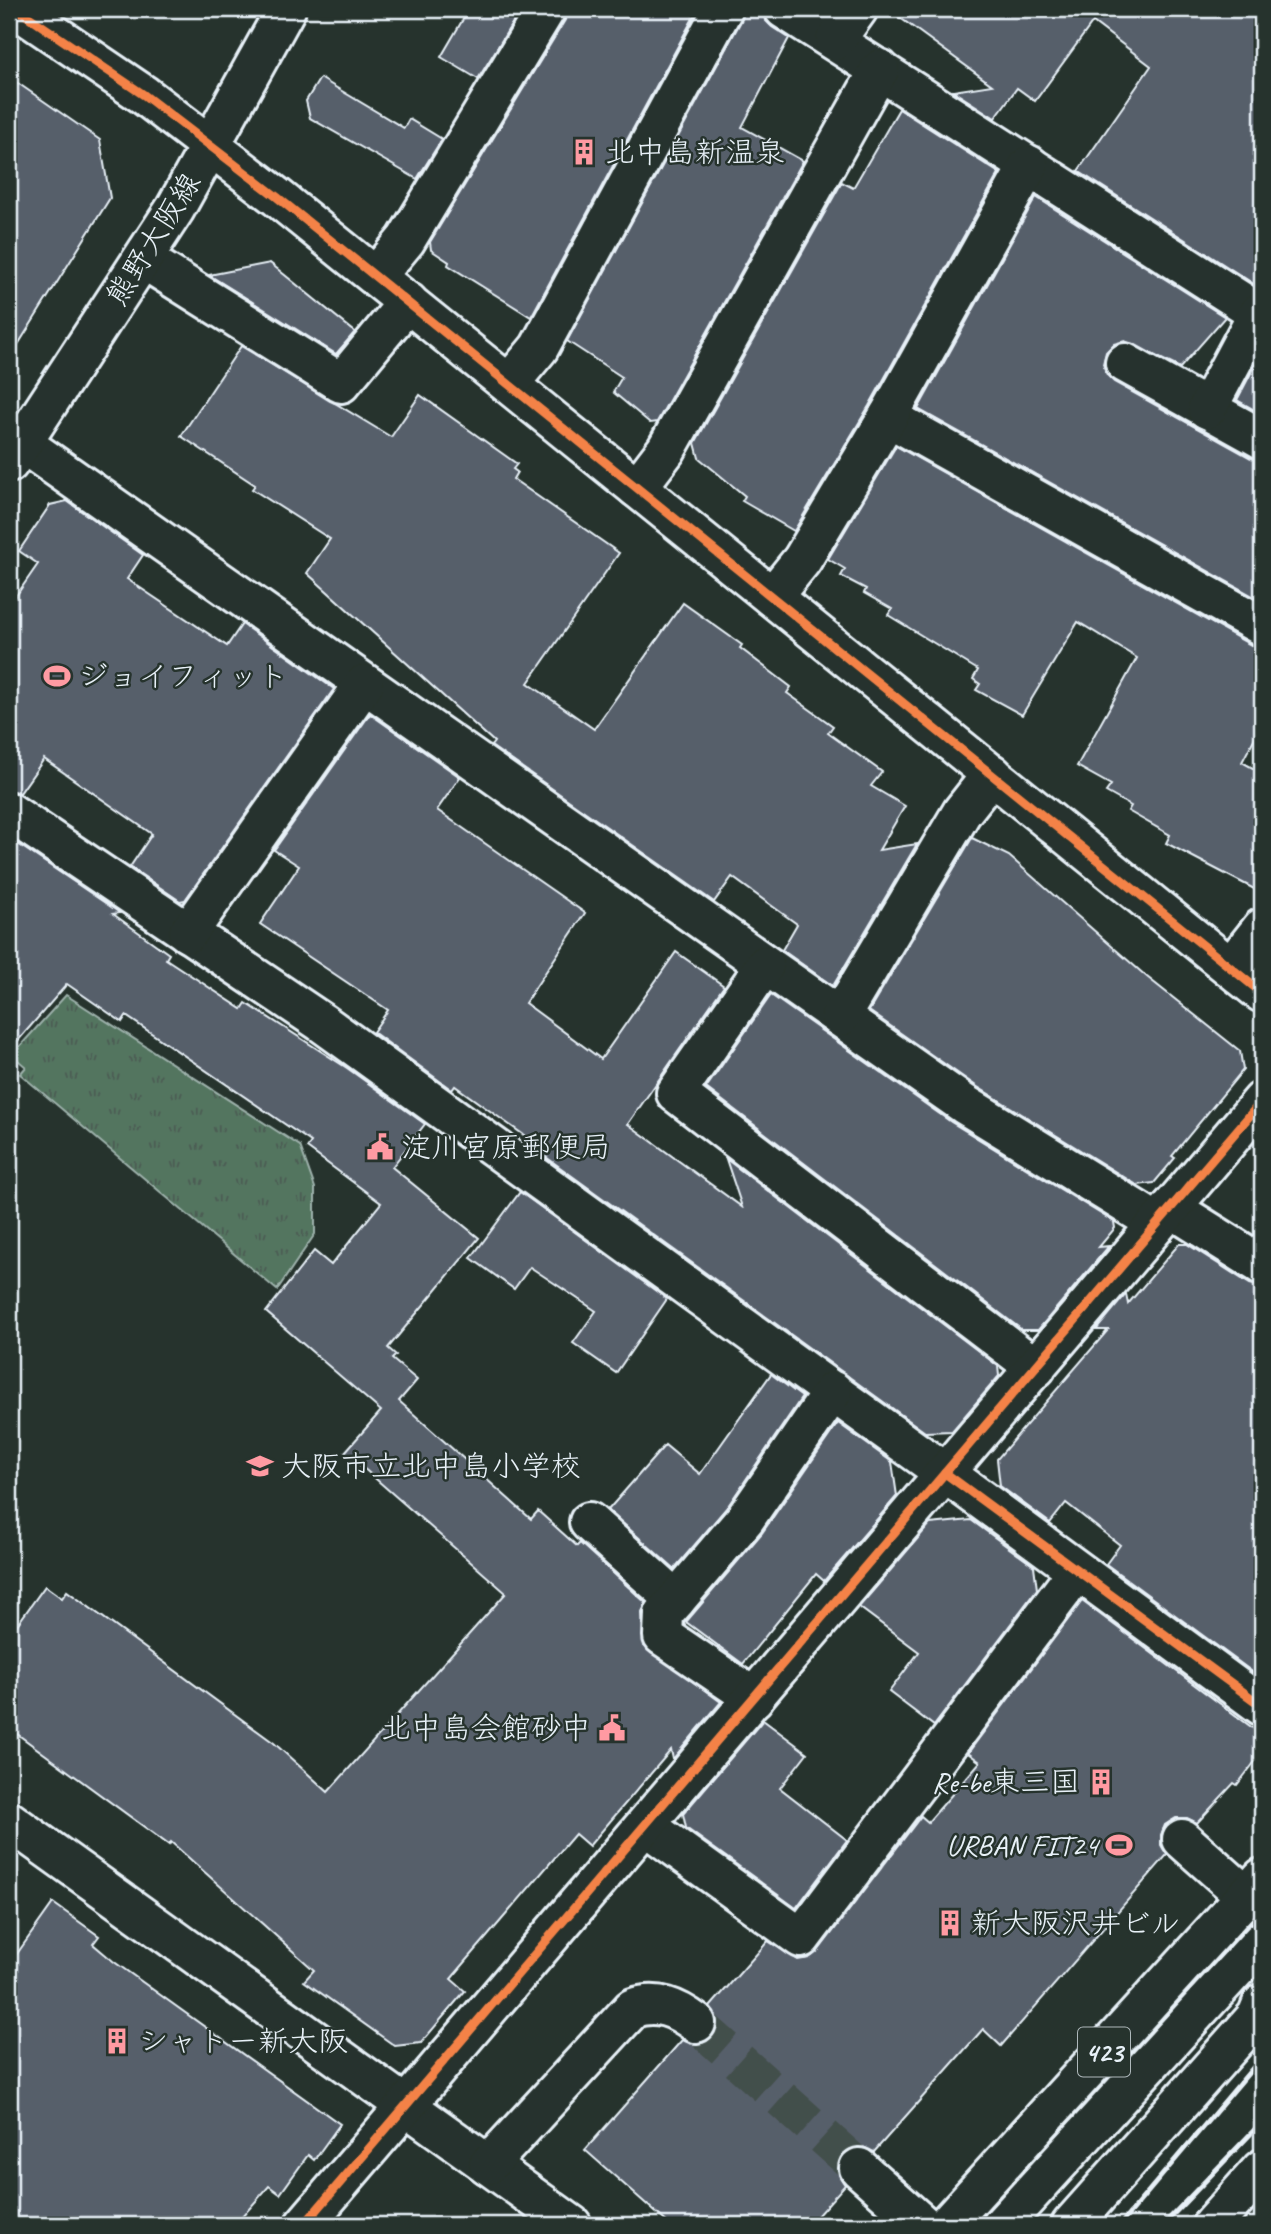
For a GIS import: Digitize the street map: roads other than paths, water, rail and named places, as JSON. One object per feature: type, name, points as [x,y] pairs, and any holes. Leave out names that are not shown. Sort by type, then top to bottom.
[{"type":"main road","name":"熊野大阪線","points":[[16,453],[143,260],[286,9]]},
{"type":"main road","points":[[376,276],[406,240],[546,9]]},
{"type":"main road","points":[[509,384],[539,348],[723,9]]},
{"type":"main road","points":[[783,9],[1260,314],[1208,409]]},
{"type":"main road","points":[[835,41],[858,9]]},
{"type":"main road","points":[[23,10],[144,95],[376,276],[1262,993]]},
{"type":"main road","points":[[637,488],[666,450],[880,69]]},
{"type":"main road","points":[[772,597],[802,560],[887,417],[1029,165]]},
{"type":"main road","points":[[143,260],[341,383],[408,302]]},
{"type":"main road","points":[[1125,363],[1262,439]]},
{"type":"main road","points":[[887,417],[1262,626]]},
{"type":"main road","points":[[16,453],[364,684],[964,1104],[1164,1216],[1262,1265]]},
{"type":"main road","points":[[188,933],[364,684]]},
{"type":"main road","points":[[840,1017],[962,812],[992,774]]},
{"type":"main road","points":[[9,812],[321,1022],[833,1391],[1262,1706]]},
{"type":"main road","points":[[1231,967],[1262,928]]},
{"type":"main road","points":[[765,965],[676,1093],[1036,1368]]},
{"type":"main road","points":[[304,2225],[1262,1101]]},
{"type":"main road","points":[[754,1698],[663,1636],[664,1614],[745,1519],[833,1391]]},
{"type":"main road","points":[[589,1522],[676,1600]]},
{"type":"main road","points":[[646,1826],[801,1938],[1000,1701],[1077,1572]]},
{"type":"main road","points":[[9,1821],[572,2225]]},
{"type":"main road","points":[[1182,1839],[1254,1887]]},
{"type":"main road","name":"423","points":[[946,2225],[1254,1887]]},
{"type":"main road","name":"423","points":[[1002,2225],[1262,1941]]},
{"type":"main road","points":[[488,2165],[634,2008],[651,2003],[669,2006],[696,2024]]},
{"type":"main road","points":[[1071,2225],[1257,2016],[1262,2004]]},
{"type":"main road","points":[[859,2168],[923,2225]]},
{"type":"main road","points":[[1212,2225],[1262,2169]]},
{"type":"tunnel","points":[[696,2023],[859,2168]]},
{"type":"railway","points":[[1120,2225],[1262,2057]]},
{"type":"railway","points":[[1163,2225],[1262,2122]]},
{"type":"place","name":"北中島新温泉","points":[[584,152]]},
{"type":"place","name":"ジョイフィット","points":[[57,676]]},
{"type":"place","name":"淀川宮原郵便局","points":[[380,1147]]},
{"type":"place","name":"大阪市立北中島小学校","points":[[260,1466]]},
{"type":"place","name":"北中島会館砂中","points":[[612,1728]]},
{"type":"place","name":"Re-be東三国","points":[[1101,1782]]},
{"type":"place","name":"URBAN FIT24","points":[[1119,1845]]},
{"type":"place","name":"新大阪沢井ビル","points":[[950,1923]]},
{"type":"place","name":"シャトー新大阪","points":[[117,2041]]}]
